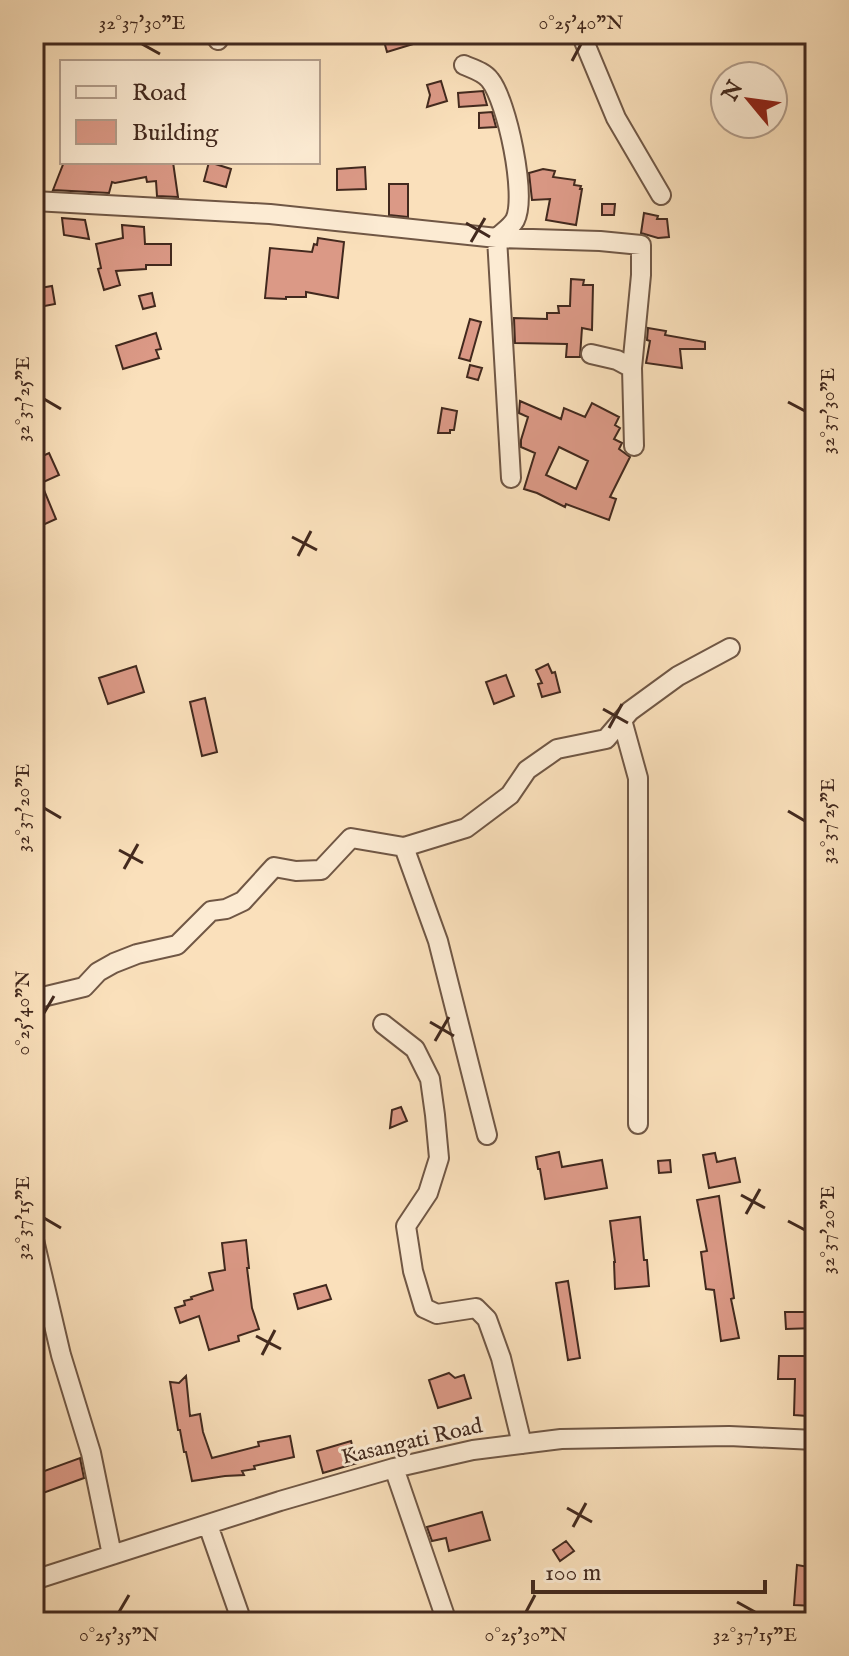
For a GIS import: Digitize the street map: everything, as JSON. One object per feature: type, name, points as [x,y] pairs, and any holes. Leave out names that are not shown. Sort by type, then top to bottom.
[{"type":"street","points":[[581,34],[616,118],[661,195]]},
{"type":"street","points":[[464,65],[485,75],[493,84],[505,114],[515,158],[519,205],[517,217],[497,238]]},
{"type":"street","points":[[34,201],[270,214],[497,238],[641,245],[632,368],[634,446]]},
{"type":"street","points":[[497,238],[511,478]]},
{"type":"street","points":[[591,354],[617,360],[632,368]]},
{"type":"street","points":[[34,999],[84,987],[98,972],[114,963],[177,945],[211,911],[226,909],[243,901],[274,867],[296,871],[321,870],[351,838],[404,847],[466,828],[510,795],[527,770],[557,749],[606,739],[630,711],[678,676],[730,648]]},
{"type":"street","points":[[622,720],[638,778],[638,1124]]},
{"type":"street","points":[[404,847],[438,941],[487,1135]]},
{"type":"street","points":[[383,1024],[415,1049],[430,1079],[439,1158],[428,1193],[406,1226],[413,1271],[424,1308],[437,1314],[476,1308],[487,1319],[501,1358],[522,1444]]},
{"type":"street","points":[[34,1240],[61,1355],[91,1453],[112,1555]]},
{"type":"street","name":"Kasangati Road","points":[[34,1580],[280,1501],[394,1468],[473,1450],[561,1439],[729,1436],[815,1440]]},
{"type":"street","points":[[394,1468],[447,1622]]},
{"type":"street","points":[[208,1525],[242,1622]]},
{"type":"building","points":[[382,34],[435,34],[436,37],[387,52]]},
{"type":"building","points":[[441,81],[447,101],[427,107],[430,95],[427,85]]},
{"type":"building","points":[[483,91],[487,105],[459,107],[458,93]]},
{"type":"building","points":[[492,112],[496,127],[479,128],[479,113]]},
{"type":"building","points":[[63,164],[173,164],[178,197],[157,196],[156,181],[147,182],[146,177],[112,182],[109,193],[53,190]]},
{"type":"building","points":[[208,164],[231,169],[226,187],[204,181]]},
{"type":"building","points":[[365,167],[366,189],[337,190],[337,169]]},
{"type":"building","points":[[543,169],[555,171],[553,177],[575,180],[574,185],[581,186],[576,225],[546,220],[550,199],[532,200],[529,173]]},
{"type":"building","points":[[389,184],[408,184],[408,217],[389,215]]},
{"type":"building","points":[[602,204],[615,204],[614,215],[602,215]]},
{"type":"building","points":[[644,213],[658,216],[657,219],[667,219],[669,237],[658,238],[641,233]]},
{"type":"building","points":[[62,218],[85,220],[89,239],[64,235]]},
{"type":"building","points":[[122,225],[144,227],[145,244],[171,244],[171,265],[146,265],[146,269],[116,271],[120,285],[104,290],[96,244],[123,238]]},
{"type":"building","points":[[318,238],[344,242],[338,298],[306,292],[306,297],[265,298],[270,248],[312,252]]},
{"type":"building","points":[[571,279],[584,280],[583,285],[593,285],[592,330],[582,328],[580,357],[566,357],[567,344],[515,343],[514,318],[547,319],[547,313],[559,313],[558,306],[570,306]]},
{"type":"building","points":[[52,286],[55,304],[34,308],[34,289]]},
{"type":"building","points":[[152,293],[155,306],[143,309],[139,296]]},
{"type":"building","points":[[470,319],[481,322],[470,361],[459,358]]},
{"type":"building","points":[[648,328],[666,331],[665,335],[705,342],[705,349],[680,349],[682,368],[646,363],[650,341],[647,340]]},
{"type":"building","points":[[156,333],[161,349],[156,350],[159,358],[123,369],[116,346]]},
{"type":"building","points":[[470,365],[482,368],[478,380],[467,377]]},
{"type":"building","points":[[520,401],[561,419],[564,408],[585,417],[592,403],[619,417],[615,425],[620,428],[614,439],[622,443],[619,449],[630,457],[610,497],[616,499],[609,520],[566,504],[565,507],[524,489],[535,453],[521,447],[528,417],[519,413]],"holes":[[[559,447],[588,461],[576,489],[546,475]]]},
{"type":"building","points":[[442,408],[457,411],[454,430],[450,433],[438,433]]},
{"type":"building","points":[[49,453],[59,475],[41,483],[56,519],[34,529],[34,460]]},
{"type":"building","points":[[548,664],[552,673],[555,672],[560,692],[542,697],[538,684],[542,683],[536,670]]},
{"type":"building","points":[[136,666],[144,692],[108,704],[99,678]]},
{"type":"building","points":[[506,675],[514,696],[494,704],[486,682]]},
{"type":"building","points":[[205,698],[217,752],[202,756],[190,702]]},
{"type":"building","points":[[401,1107],[407,1121],[390,1128],[392,1110]]},
{"type":"building","points":[[559,1152],[562,1167],[602,1160],[607,1188],[545,1199],[536,1157]]},
{"type":"building","points":[[715,1153],[717,1162],[735,1158],[740,1182],[709,1188],[703,1155]]},
{"type":"building","points":[[670,1160],[671,1172],[659,1173],[658,1161]]},
{"type":"building","points":[[719,1196],[734,1298],[731,1299],[739,1338],[721,1341],[714,1290],[706,1289],[701,1252],[707,1251],[697,1200]]},
{"type":"building","points":[[640,1217],[649,1286],[615,1289],[610,1221]]},
{"type":"building","points":[[246,1240],[252,1308],[259,1329],[238,1336],[239,1341],[209,1350],[199,1316],[180,1323],[175,1308],[185,1305],[184,1301],[191,1297],[213,1290],[209,1273],[225,1270],[222,1243]]},
{"type":"building","points":[[568,1281],[580,1358],[568,1360],[556,1283]]},
{"type":"building","points":[[326,1285],[331,1299],[298,1309],[294,1294]]},
{"type":"building","points":[[785,1312],[815,1312],[815,1328],[786,1329]]},
{"type":"building","points":[[779,1356],[815,1356],[815,1379],[809,1379],[807,1416],[794,1415],[795,1379],[778,1379]]},
{"type":"building","points":[[449,1373],[455,1378],[464,1375],[471,1398],[438,1408],[429,1380]]},
{"type":"building","points":[[186,1376],[190,1416],[200,1414],[212,1458],[259,1446],[258,1442],[290,1436],[294,1457],[254,1466],[255,1469],[242,1471],[244,1475],[192,1481],[178,1430],[170,1382],[179,1383]]},
{"type":"building","points":[[351,1441],[357,1463],[323,1473],[317,1451]]},
{"type":"building","points":[[80,1458],[84,1478],[43,1493],[36,1474]]},
{"type":"building","points":[[482,1512],[490,1540],[449,1551],[446,1538],[432,1541],[427,1527]]},
{"type":"building","points":[[566,1541],[574,1551],[560,1561],[553,1550]]},
{"type":"building","points":[[797,1565],[815,1568],[815,1606],[794,1605]]}]
